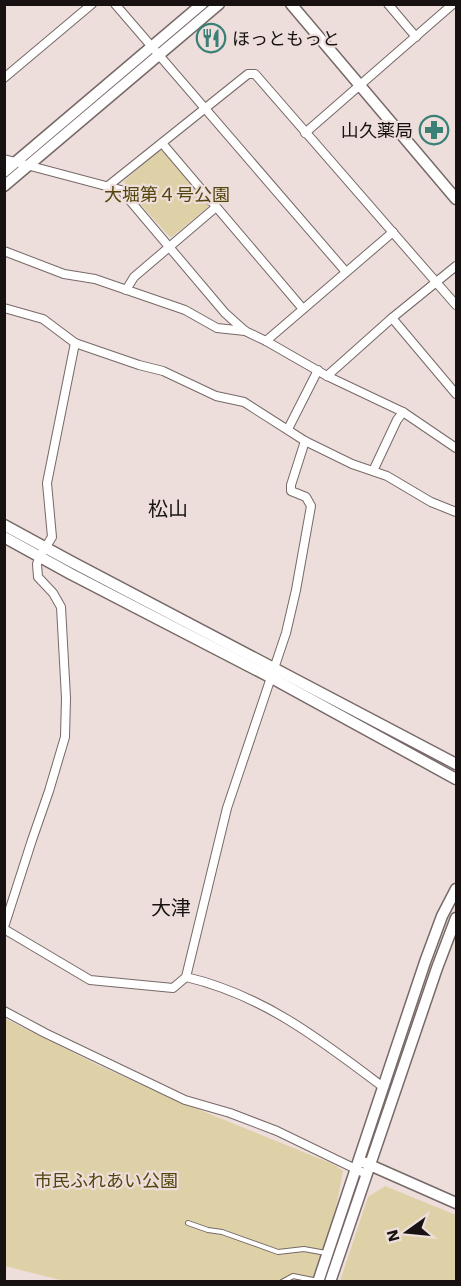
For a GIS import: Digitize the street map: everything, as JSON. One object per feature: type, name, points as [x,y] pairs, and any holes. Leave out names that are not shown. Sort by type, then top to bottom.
[{"type":"street","points":[[4,78],[92,4]]},
{"type":"street","points":[[115,4],[346,272]]},
{"type":"street","points":[[4,186],[155,51],[202,4]]},
{"type":"street","points":[[4,172],[155,51],[219,4]]},
{"type":"street","points":[[291,4],[456,199]]},
{"type":"street","points":[[388,4],[416,37]]},
{"type":"street","points":[[305,133],[453,4]]},
{"type":"street","points":[[108,186],[251,73],[255,74],[456,305]]},
{"type":"street","points":[[162,143],[303,309]]},
{"type":"street","points":[[4,159],[121,190],[225,313],[245,331]]},
{"type":"street","points":[[126,290],[134,277],[215,208]]},
{"type":"street","points":[[266,340],[393,232]]},
{"type":"street","points":[[4,251],[64,274],[95,279],[185,310],[217,328],[245,331],[266,340],[327,376],[403,412],[456,448]]},
{"type":"street","points":[[327,376],[392,318],[456,266]]},
{"type":"street","points":[[4,308],[43,319],[75,343],[163,371],[216,396],[244,402],[305,441],[352,464],[387,476],[431,502],[456,512]]},
{"type":"street","points":[[392,318],[456,394]]},
{"type":"street","points":[[75,343],[47,483],[52,537],[37,564],[38,577],[53,593],[61,607],[66,698],[65,736],[50,791],[4,928],[90,980],[173,988],[186,977],[227,808],[286,633],[296,590],[311,506],[306,497],[291,491],[291,485],[305,441]]},
{"type":"street","points":[[288,429],[318,370]]},
{"type":"street","points":[[373,471],[403,412]]},
{"type":"street","points":[[4,525],[43,552]]},
{"type":"street","points":[[4,537],[43,552],[272,672],[456,764]]},
{"type":"street","points":[[272,672],[456,779]]},
{"type":"street","points":[[330,1281],[383,1087],[442,916],[456,889]]},
{"type":"street","points":[[318,1281],[456,922]]},
{"type":"street","points":[[186,977],[215,984],[261,1004],[335,1051],[383,1087]]},
{"type":"street","points":[[4,1011],[185,1100],[230,1113],[456,1203]]},
{"type":"lane","points":[[188,1223],[279,1252],[304,1248],[327,1254]]},
{"type":"lane","points":[[282,1281],[293,1276],[318,1281]]},
{"type":"green space","name":"大堀第４号公園","points":[[159,150],[165,151],[208,203],[208,207],[170,237],[125,187],[124,181]]},
{"type":"green space","name":"市民ふれあい公園","points":[[4,1018],[175,1100],[333,1164],[343,1171],[327,1254],[318,1281],[64,1281],[5,1266]]},
{"type":"green space","points":[[385,1186],[456,1215],[456,1281],[340,1281],[368,1197]]},
{"type":"place","name":"ほっともっと","points":[[211,38]]},
{"type":"place","name":"山久薬局","points":[[434,130]]},
{"type":"district","name":"松山","points":[[168,509]]},
{"type":"district","name":"大津","points":[[171,908]]}]
